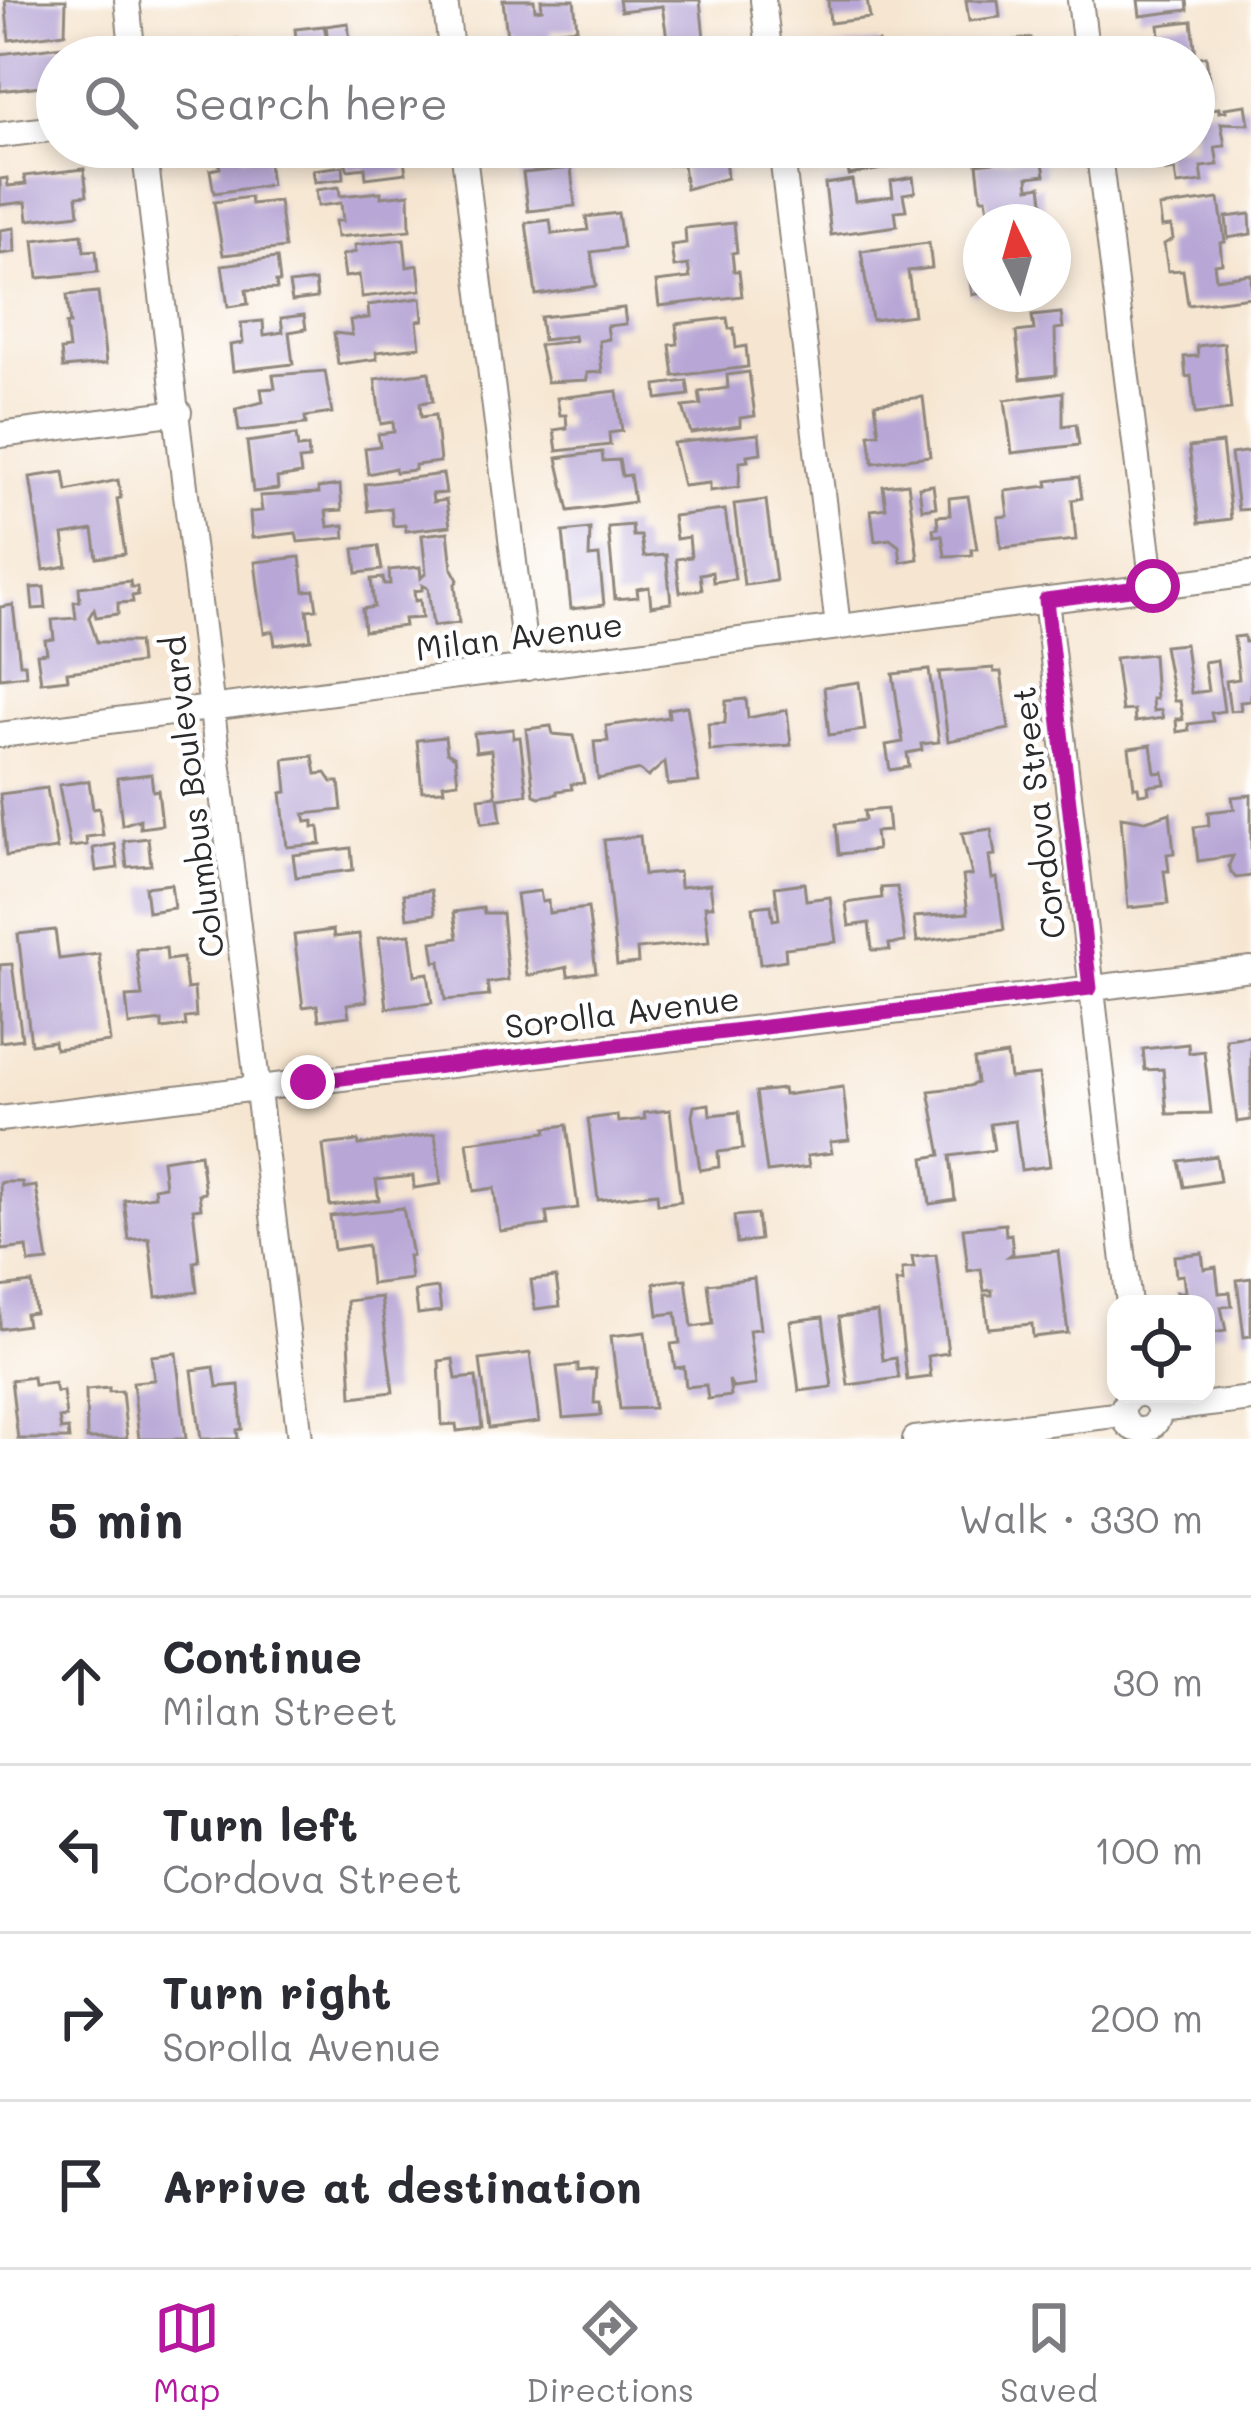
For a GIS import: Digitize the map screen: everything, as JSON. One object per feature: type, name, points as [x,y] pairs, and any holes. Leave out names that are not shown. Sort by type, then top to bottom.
[{"type":"street","points":[[128,0],[131,36]]},
{"type":"street","points":[[445,0],[449,36]]},
{"type":"street","points":[[763,0],[767,36]]},
{"type":"street","points":[[1080,0],[1084,36]]},
{"type":"street","points":[[0,135],[36,131]]},
{"type":"street","name":"Columbus Boulevard","points":[[147,168],[300,1439]]},
{"type":"street","points":[[466,168],[527,668]]},
{"type":"street","points":[[783,168],[838,627]]},
{"type":"street","points":[[1101,168],[1153,586],[1251,574]]},
{"type":"street","points":[[0,436],[179,412]]},
{"type":"street","name":"Milan Avenue","points":[[0,735],[1153,586]]},
{"type":"street","name":"Cordova Street","points":[[1046,600],[1128,1295]]},
{"type":"street","name":"Sorolla Avenue","points":[[0,1119],[1251,969]]},
{"type":"street","points":[[915,1439],[1142,1423],[1251,1399]]},
{"type":"building","points":[[5,0],[66,0],[65,33],[9,40]]},
{"type":"building","points":[[503,0],[534,0],[535,10],[542,9],[541,0],[574,0],[577,28],[550,31],[551,36],[507,36]]},
{"type":"building","points":[[619,0],[700,0],[704,36],[667,36],[662,6],[621,11]]},
{"type":"building","points":[[828,0],[867,0],[870,18],[830,23]]},
{"type":"building","points":[[966,0],[998,0],[1000,17],[969,21]]},
{"type":"building","points":[[1138,0],[1187,0],[1188,10],[1140,16]]},
{"type":"building","points":[[1192,21],[1194,36],[1160,36],[1159,25]]},
{"type":"building","points":[[348,23],[349,36],[327,36],[326,26]]},
{"type":"building","points":[[324,26],[326,36],[296,36],[295,29]]},
{"type":"building","points":[[36,49],[36,87],[0,91],[0,54]]},
{"type":"building","points":[[1246,105],[1249,124],[1221,123],[1225,146],[1215,147],[1215,108],[1219,112]]},
{"type":"building","points":[[269,168],[271,185],[214,193],[210,170]]},
{"type":"building","points":[[343,168],[344,179],[315,182],[313,170]]},
{"type":"building","points":[[365,168],[405,168],[406,173],[366,178]]},
{"type":"building","points":[[571,168],[575,206],[528,211],[523,173]]},
{"type":"building","points":[[683,168],[726,168],[727,178],[686,189]]},
{"type":"building","points":[[848,168],[888,168],[849,175]]},
{"type":"building","points":[[977,168],[1044,168],[1045,175],[1028,177],[1029,188],[1041,186],[1043,204],[987,204],[981,198]]},
{"type":"building","points":[[1166,168],[1201,168],[1203,182],[1177,185],[1175,170]]},
{"type":"building","points":[[84,169],[87,195],[77,196],[79,214],[28,220],[26,202],[0,205],[0,179],[7,178],[8,186],[26,184],[24,176]]},
{"type":"building","points":[[913,177],[915,192],[903,194],[906,210],[895,211],[897,226],[831,235],[825,184],[852,180],[855,201],[893,196],[891,181]]},
{"type":"building","points":[[339,187],[340,196],[409,194],[410,230],[337,237],[335,221],[343,221],[341,203],[318,206],[316,190]]},
{"type":"building","points":[[250,197],[251,204],[279,201],[285,248],[223,255],[214,202]]},
{"type":"building","points":[[1219,199],[1225,242],[1220,243],[1222,263],[1214,264],[1216,279],[1251,274],[1251,297],[1188,305],[1183,270],[1168,271],[1164,244],[1173,239],[1171,226],[1162,227],[1159,207]]},
{"type":"building","points":[[618,213],[623,248],[591,252],[596,286],[536,295],[526,223],[550,220],[552,234],[588,230],[586,217]]},
{"type":"building","points":[[1250,214],[1251,234],[1228,238],[1226,217]]},
{"type":"building","points":[[734,223],[737,252],[732,253],[742,296],[659,306],[656,282],[690,278],[688,265],[674,267],[671,245],[686,243],[685,228]]},
{"type":"building","points":[[14,228],[15,252],[0,254],[0,230]]},
{"type":"building","points":[[82,234],[84,251],[96,250],[98,272],[38,278],[34,240]]},
{"type":"building","points":[[404,239],[407,267],[418,265],[421,290],[362,297],[359,275],[345,277],[342,255],[356,252],[355,245]]},
{"type":"building","points":[[929,243],[932,268],[908,271],[914,315],[872,320],[861,251]]},
{"type":"building","points":[[277,258],[277,289],[246,290],[248,304],[228,307],[222,265]]},
{"type":"building","points":[[315,281],[317,298],[292,301],[289,284]]},
{"type":"building","points":[[98,292],[106,364],[63,368],[61,350],[69,349],[67,295]]},
{"type":"building","points":[[421,298],[420,347],[376,352],[377,359],[338,364],[334,333],[352,335],[350,320],[369,318],[368,305]]},
{"type":"building","points":[[624,308],[626,324],[607,326],[609,339],[599,341],[602,372],[587,373],[587,380],[547,382],[539,345],[575,341],[574,336],[543,340],[540,317]]},
{"type":"building","points":[[1061,313],[1063,328],[1055,329],[1056,375],[1021,379],[1016,332],[1034,330],[1032,316]]},
{"type":"building","points":[[304,315],[306,329],[289,332],[293,364],[233,371],[230,345],[243,343],[241,323],[263,321],[264,335],[283,332],[281,318]]},
{"type":"building","points":[[727,318],[729,329],[734,328],[736,348],[746,346],[748,367],[674,376],[670,345],[678,344],[676,324]]},
{"type":"building","points":[[1224,343],[1231,410],[1195,414],[1184,357],[1198,356],[1197,346]]},
{"type":"building","points":[[325,371],[332,413],[305,417],[306,424],[239,431],[236,409],[263,402],[261,389],[275,388],[273,375]]},
{"type":"building","points":[[429,372],[433,401],[420,403],[421,417],[435,415],[440,462],[415,465],[415,470],[396,472],[395,468],[368,474],[365,448],[380,446],[378,434],[394,432],[393,422],[381,424],[375,379]]},
{"type":"building","points":[[749,372],[755,416],[740,418],[740,426],[691,433],[683,407],[701,405],[699,392],[728,388],[727,375]]},
{"type":"building","points":[[687,381],[689,395],[657,399],[656,385]]},
{"type":"building","points":[[617,391],[622,431],[609,433],[610,445],[557,451],[554,430],[567,428],[557,398]]},
{"type":"building","points":[[1063,392],[1063,426],[1076,424],[1079,445],[1012,453],[1005,400]]},
{"type":"building","points":[[923,397],[930,456],[873,463],[869,434],[879,433],[875,403]]},
{"type":"building","points":[[759,434],[761,453],[747,455],[748,461],[740,462],[739,487],[710,491],[710,483],[683,486],[673,443]]},
{"type":"building","points":[[296,435],[298,448],[308,447],[309,459],[299,460],[301,474],[277,478],[278,489],[253,492],[247,442]]},
{"type":"building","points":[[1222,443],[1231,519],[1199,523],[1189,447]]},
{"type":"building","points":[[1251,451],[1251,509],[1238,510],[1231,454]]},
{"type":"building","points":[[602,452],[603,461],[619,460],[622,476],[630,475],[634,502],[569,511],[557,458]]},
{"type":"building","points":[[64,472],[67,491],[118,480],[125,554],[97,558],[93,530],[63,535],[67,566],[44,570],[30,477]]},
{"type":"building","points":[[443,474],[446,493],[432,494],[433,502],[446,500],[450,526],[406,531],[405,525],[393,526],[391,508],[368,511],[365,484]]},
{"type":"building","points":[[1079,477],[1082,498],[1072,500],[1076,540],[1001,548],[998,517],[1008,516],[1005,491]]},
{"type":"building","points":[[908,483],[918,559],[901,562],[899,546],[890,539],[875,541],[871,510],[886,508],[883,486]]},
{"type":"building","points":[[340,485],[342,510],[326,511],[328,527],[344,525],[345,538],[298,542],[296,533],[252,538],[250,512],[262,511],[260,496],[319,493],[318,488]]},
{"type":"building","points":[[933,485],[936,507],[922,509],[919,487]]},
{"type":"building","points":[[968,496],[977,549],[971,549],[972,555],[945,556],[942,535],[934,536],[937,516],[950,515],[949,498]]},
{"type":"building","points":[[766,500],[776,581],[744,585],[734,504]]},
{"type":"building","points":[[725,510],[735,579],[713,582],[712,572],[700,574],[702,590],[680,592],[676,559],[691,557],[689,537],[676,539],[673,516]]},
{"type":"building","points":[[632,525],[633,536],[641,536],[644,557],[666,555],[671,603],[651,606],[649,587],[637,589],[638,597],[615,599],[608,527]]},
{"type":"building","points":[[590,529],[589,557],[599,556],[604,605],[571,609],[563,532]]},
{"type":"building","points":[[448,532],[452,569],[458,580],[459,623],[433,626],[428,588],[422,585],[422,590],[414,591],[422,618],[404,619],[405,626],[364,631],[362,609],[374,607],[371,579],[383,578],[384,584],[390,584],[389,570],[420,567],[421,578],[426,573],[422,535]]},
{"type":"building","points":[[378,546],[382,570],[357,573],[354,549]]},
{"type":"building","points":[[300,557],[304,591],[314,590],[317,609],[307,610],[311,640],[275,645],[273,631],[264,633],[255,562]]},
{"type":"building","points":[[130,581],[131,587],[137,587],[133,602],[118,603],[118,614],[96,617],[94,609],[89,617],[97,642],[138,642],[140,663],[67,672],[68,679],[41,682],[37,654],[47,653],[45,640],[54,639],[52,620],[76,618],[79,587]]},
{"type":"building","points":[[44,587],[46,608],[33,609],[31,588]]},
{"type":"building","points":[[13,605],[20,664],[25,664],[26,675],[0,678],[0,607]]},
{"type":"building","points":[[1244,636],[1245,642],[1251,641],[1251,701],[1240,702],[1241,710],[1230,711],[1226,681],[1239,679],[1234,637]]},
{"type":"building","points":[[1185,644],[1191,693],[1208,691],[1204,662],[1217,660],[1224,711],[1211,713],[1213,721],[1188,724],[1189,730],[1177,732],[1176,719],[1183,719],[1180,701],[1174,701],[1164,646]]},
{"type":"building","points":[[1153,654],[1153,711],[1161,710],[1163,718],[1135,722],[1134,710],[1122,711],[1115,658]]},
{"type":"building","points":[[993,668],[1001,672],[1009,729],[948,741],[939,672]]},
{"type":"building","points":[[929,670],[939,742],[921,744],[922,750],[907,753],[909,767],[890,770],[886,745],[903,742],[893,674]]},
{"type":"building","points":[[859,682],[865,730],[829,735],[824,687]]},
{"type":"building","points":[[746,699],[748,718],[787,710],[791,745],[710,751],[708,724],[725,723],[726,701]]},
{"type":"building","points":[[687,706],[699,782],[668,785],[665,762],[648,777],[640,770],[598,779],[594,742],[608,741],[606,726],[669,717],[668,709]]},
{"type":"building","points":[[551,726],[553,734],[574,736],[584,783],[539,797],[534,795],[526,729]]},
{"type":"building","points":[[513,729],[513,738],[520,737],[527,794],[498,798],[501,821],[482,823],[479,798],[496,796],[491,750],[476,752],[474,733]]},
{"type":"building","points":[[445,737],[447,752],[455,757],[458,782],[443,784],[444,790],[422,791],[417,740]]},
{"type":"building","points":[[1151,745],[1155,773],[1163,772],[1165,784],[1148,786],[1149,793],[1139,794],[1129,748]]},
{"type":"building","points":[[313,756],[316,774],[326,773],[332,782],[339,782],[342,810],[304,814],[306,822],[319,827],[321,844],[287,847],[281,793],[287,792],[284,759]]},
{"type":"building","points":[[151,774],[162,825],[140,828],[140,819],[122,825],[117,778]]},
{"type":"building","points":[[89,781],[103,835],[86,837],[87,845],[70,847],[59,785]]},
{"type":"building","points":[[47,788],[57,849],[6,856],[0,794]]},
{"type":"building","points":[[1251,795],[1251,876],[1236,878],[1229,865],[1233,856],[1198,861],[1194,827],[1209,825],[1208,812],[1234,809],[1232,797]]},
{"type":"building","points":[[887,809],[889,831],[875,832],[877,850],[839,854],[836,824],[865,820],[864,811]]},
{"type":"building","points":[[1170,813],[1174,853],[1167,854],[1169,871],[1164,871],[1168,904],[1128,908],[1121,817],[1146,821]]},
{"type":"building","points":[[991,829],[995,855],[989,856],[1004,930],[917,942],[914,917],[968,913],[963,876],[972,875],[962,833]]},
{"type":"building","points":[[640,836],[644,875],[679,872],[680,887],[710,884],[713,906],[705,906],[709,942],[637,949],[638,963],[617,965],[604,840]]},
{"type":"building","points":[[148,838],[151,865],[127,867],[124,841]]},
{"type":"building","points":[[115,844],[118,868],[96,871],[93,848]]},
{"type":"building","points":[[351,848],[353,870],[296,877],[293,855]]},
{"type":"building","points":[[804,883],[806,900],[830,897],[836,942],[785,948],[786,960],[760,964],[753,907],[771,905],[773,920],[779,919],[775,887]]},
{"type":"building","points":[[171,884],[174,908],[148,912],[145,887]]},
{"type":"building","points":[[897,887],[905,942],[889,944],[890,950],[872,950],[869,923],[849,926],[846,903],[882,898],[881,888]]},
{"type":"building","points":[[431,890],[435,914],[407,918],[404,894]]},
{"type":"building","points":[[540,891],[542,902],[548,901],[549,913],[588,908],[596,972],[568,976],[567,967],[527,976],[516,894]]},
{"type":"building","points":[[483,908],[484,913],[502,913],[508,980],[487,983],[489,996],[445,1000],[440,961],[435,962],[432,942],[458,938],[454,912]]},
{"type":"building","points":[[55,930],[59,959],[99,954],[110,1042],[55,1049],[54,1041],[31,1044],[18,934]]},
{"type":"building","points":[[333,930],[334,937],[359,934],[367,1001],[347,1004],[349,1016],[319,1020],[317,1005],[303,1007],[294,935]]},
{"type":"building","points":[[410,934],[415,975],[428,973],[432,1003],[387,1008],[379,937]]},
{"type":"building","points":[[166,948],[167,960],[183,958],[187,989],[194,988],[196,1017],[185,1018],[186,1026],[162,1029],[162,1021],[129,1025],[126,997],[142,996],[136,949]]},
{"type":"building","points":[[12,964],[22,1039],[0,1042],[0,965]]},
{"type":"building","points":[[1251,1036],[1251,1120],[1237,1122],[1226,1039]]},
{"type":"building","points":[[1188,1044],[1189,1053],[1204,1051],[1211,1113],[1167,1114],[1163,1069],[1145,1070],[1143,1049]]},
{"type":"building","points":[[1007,1055],[1010,1078],[1039,1075],[1050,1166],[1021,1170],[1015,1121],[990,1124],[994,1150],[950,1156],[955,1200],[930,1204],[924,1158],[941,1155],[929,1091],[977,1083],[974,1060]]},
{"type":"building","points":[[843,1087],[849,1140],[830,1142],[832,1153],[807,1156],[809,1167],[767,1172],[756,1092],[783,1089],[784,1095]]},
{"type":"building","points":[[709,1104],[710,1115],[739,1112],[743,1149],[718,1152],[719,1167],[700,1170],[692,1116],[694,1106]]},
{"type":"building","points":[[670,1110],[681,1201],[658,1204],[657,1193],[598,1200],[588,1119],[617,1115],[618,1122]]},
{"type":"building","points":[[567,1125],[578,1208],[546,1212],[548,1225],[500,1231],[494,1188],[474,1191],[467,1142]]},
{"type":"building","points":[[435,1134],[441,1184],[414,1188],[413,1176],[376,1180],[379,1200],[330,1206],[323,1145]]},
{"type":"building","points":[[200,1154],[205,1193],[199,1194],[201,1208],[193,1209],[197,1292],[156,1297],[149,1238],[129,1240],[124,1200],[155,1196],[154,1188],[165,1186],[162,1160]]},
{"type":"building","points":[[1216,1156],[1220,1181],[1184,1187],[1179,1161]]},
{"type":"building","points":[[22,1182],[23,1188],[36,1186],[48,1261],[29,1263],[27,1247],[2,1250],[0,1183]]},
{"type":"building","points":[[403,1208],[411,1279],[371,1284],[367,1245],[334,1250],[330,1216]]},
{"type":"building","points":[[757,1214],[760,1240],[737,1243],[734,1216]]},
{"type":"building","points":[[1005,1224],[1006,1235],[1011,1234],[1013,1253],[1009,1256],[1058,1251],[1068,1333],[1033,1337],[1032,1324],[988,1328],[984,1295],[992,1295],[992,1290],[984,1291],[981,1269],[968,1271],[963,1228]]},
{"type":"building","points":[[1202,1253],[1204,1269],[1216,1267],[1219,1293],[1230,1292],[1232,1306],[1221,1307],[1226,1331],[1215,1333],[1215,1295],[1176,1295],[1185,1292],[1183,1275],[1176,1276],[1174,1256]]},
{"type":"building","points":[[936,1255],[948,1353],[928,1356],[931,1377],[907,1380],[896,1282],[903,1282],[902,1269],[914,1268],[912,1257]]},
{"type":"building","points":[[556,1277],[560,1306],[535,1309],[531,1280]]},
{"type":"building","points":[[754,1278],[760,1329],[749,1330],[756,1385],[733,1388],[729,1380],[731,1396],[708,1399],[706,1385],[686,1387],[684,1367],[675,1368],[671,1344],[680,1343],[676,1313],[658,1315],[654,1283],[686,1279],[692,1327],[713,1324],[708,1284]]},
{"type":"building","points":[[1251,1278],[1251,1336],[1244,1337],[1237,1280]]},
{"type":"building","points":[[32,1283],[35,1313],[25,1314],[27,1325],[0,1329],[0,1287]]},
{"type":"building","points":[[438,1288],[441,1311],[418,1314],[415,1291]]},
{"type":"building","points":[[381,1297],[393,1392],[352,1397],[347,1301]]},
{"type":"building","points":[[877,1312],[883,1360],[896,1358],[899,1378],[848,1385],[839,1317]]},
{"type":"building","points":[[823,1317],[832,1387],[799,1391],[790,1321]]},
{"type":"building","points":[[645,1332],[654,1408],[620,1409],[611,1336]]},
{"type":"building","points":[[176,1353],[186,1439],[139,1439],[133,1382],[154,1380],[151,1356]]},
{"type":"building","points":[[530,1353],[539,1422],[489,1428],[480,1360]]},
{"type":"building","points":[[453,1359],[456,1379],[476,1377],[482,1428],[457,1431],[456,1424],[442,1425],[439,1361]]},
{"type":"building","points":[[578,1365],[578,1371],[596,1369],[594,1403],[600,1403],[601,1415],[563,1418],[557,1367]]},
{"type":"building","points":[[214,1367],[217,1387],[239,1385],[242,1429],[237,1430],[238,1439],[201,1439],[192,1370]]},
{"type":"building","points":[[33,1377],[34,1385],[54,1383],[56,1392],[63,1391],[66,1417],[59,1418],[69,1439],[18,1439],[11,1380]]},
{"type":"building","points":[[109,1388],[109,1392],[122,1391],[127,1439],[87,1439],[86,1390]]},
{"type":"route","points":[[308,1082],[1090,988],[1046,600],[1153,586]]}]
